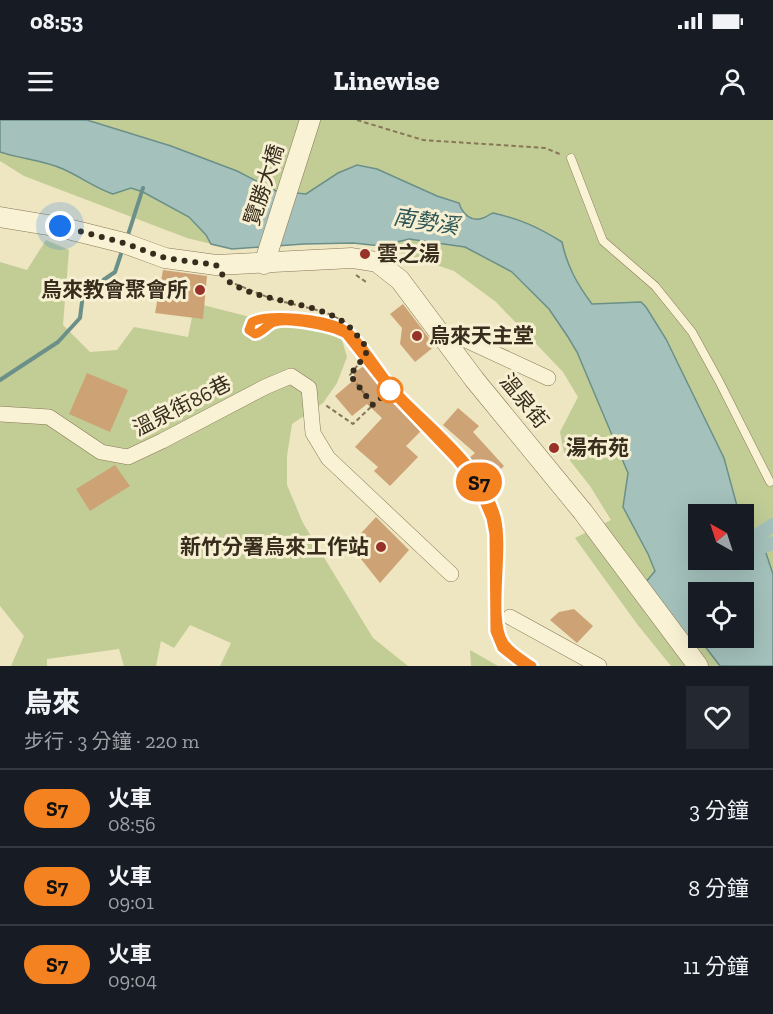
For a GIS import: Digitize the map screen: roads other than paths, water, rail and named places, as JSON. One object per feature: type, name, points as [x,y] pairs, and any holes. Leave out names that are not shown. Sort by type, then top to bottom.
[{"type":"street","name":"覽勝大橋","points":[[264,264],[310,120]]},
{"type":"street","name":"溫泉街","points":[[0,217],[60,226],[124,243],[165,258],[216,265],[352,258],[377,262],[400,280],[440,334],[583,512],[698,666]]},
{"type":"street","points":[[440,334],[455,335],[548,378]]},
{"type":"street","name":"溫泉街86巷","points":[[0,414],[49,417],[101,452],[128,456],[291,376],[309,388],[313,433],[328,458],[451,574]]},
{"type":"street","points":[[510,617],[599,666]]},
{"type":"lane","points":[[571,158],[603,241],[655,286],[692,332],[720,381],[770,482]]},
{"type":"water","name":"南勢溪","points":[[0,120],[87,120],[171,146],[237,171],[276,191],[306,194],[338,173],[357,165],[377,169],[437,196],[459,203],[462,210],[471,218],[484,218],[493,213],[503,215],[529,224],[562,242],[573,274],[592,304],[641,302],[666,339],[724,458],[736,504],[688,504],[688,570],[754,570],[754,531],[763,544],[773,574],[773,666],[720,666],[706,648],[754,648],[754,582],[688,582],[688,642],[645,583],[655,571],[623,507],[628,473],[577,352],[549,309],[512,272],[465,247],[409,239],[381,246],[353,243],[232,249],[211,244],[206,235],[189,217],[143,192],[131,188],[113,194],[55,166],[0,152]]},
{"type":"waterway","points":[[127,238],[143,188]]},
{"type":"waterway","points":[[0,380],[58,342],[80,318],[83,294],[115,272],[123,248]]},
{"type":"waterway","points":[[754,537],[773,525]]},
{"type":"waterway","points":[[754,550],[773,543]]},
{"type":"railway","points":[[525,666],[506,652],[496,633],[493,618],[494,547],[490,515],[482,496],[460,463],[391,391],[346,334],[322,326],[282,321],[272,323],[255,334],[249,330],[252,322],[271,318],[299,318],[326,323],[345,330],[352,335],[394,390],[463,462],[485,495],[498,527],[497,616],[499,631],[507,647],[532,666]]},
{"type":"train","name":"S7","points":[[525,666],[502,648],[495,631],[494,534],[485,501],[467,472],[391,391],[346,334],[335,328],[309,323],[276,321],[262,332],[255,334],[249,330],[252,322],[276,318],[309,320],[341,327],[348,331],[393,389],[470,470],[481,485],[496,517],[498,621],[501,637],[512,652],[532,666]]},
{"type":"place","name":"雲之湯","points":[[365,254]]},
{"type":"place","name":"烏來教會聚會所","points":[[200,290]]},
{"type":"place","name":"烏來天主堂","points":[[417,336]]},
{"type":"place","name":"湯布苑","points":[[554,448]]},
{"type":"place","name":"新竹分署烏來工作站","points":[[381,547]]}]
